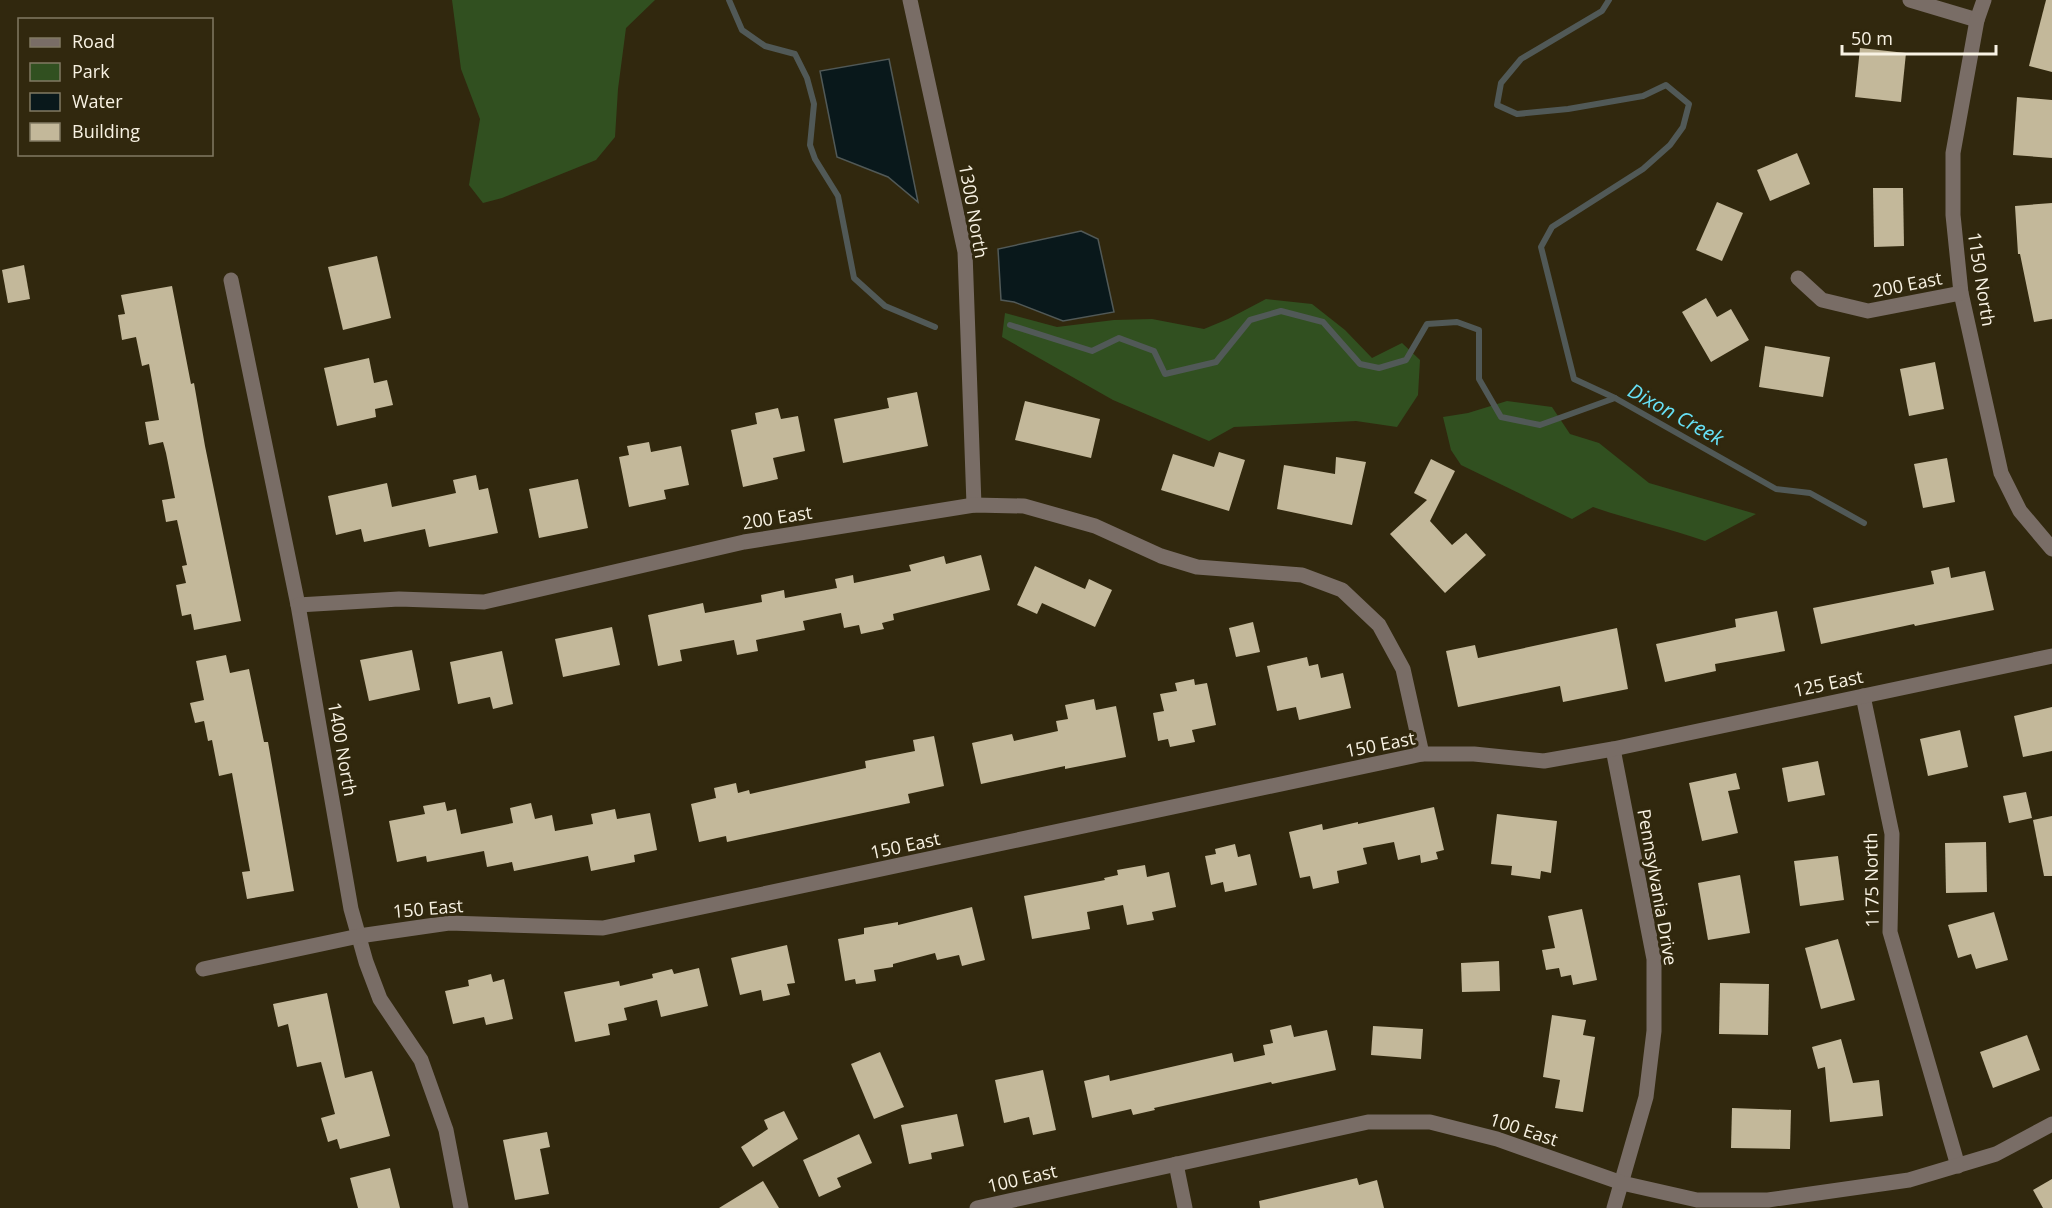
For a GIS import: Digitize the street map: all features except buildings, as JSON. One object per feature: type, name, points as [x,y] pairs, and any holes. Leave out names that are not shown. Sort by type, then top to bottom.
[{"type":"street","name":"1300 North","points":[[910,0],[965,252],[974,505]]},
{"type":"street","points":[[1910,0],[1977,20]]},
{"type":"street","name":"1150 North","points":[[1984,0],[1977,20],[1953,153],[1953,215],[1961,293],[2001,473],[2020,511],[2052,549]]},
{"type":"street","name":"200 East","points":[[1798,278],[1822,300],[1868,311],[1961,293]]},
{"type":"street","name":"1400 North","points":[[231,280],[298,605],[351,909],[366,962],[380,999],[421,1060],[446,1130],[461,1208]]},
{"type":"street","name":"200 East","points":[[298,605],[399,599],[484,602],[744,542],[974,505],[1024,506],[1095,526],[1161,556],[1197,567],[1302,575],[1342,590],[1379,625],[1403,669],[1422,754]]},
{"type":"street","name":"125 East","points":[[1613,749],[2052,656]]},
{"type":"street","name":"1175 North","points":[[1863,696],[1892,834],[1890,932],[1958,1166]]},
{"type":"street","name":"150 East","points":[[203,969],[359,936],[449,923],[603,928],[1422,754],[1474,754],[1544,761],[1613,749]]},
{"type":"street","name":"Pennsylvania Drive","points":[[1613,749],[1654,959],[1653,1031],[1646,1097],[1614,1208]]},
{"type":"street","name":"100 East","points":[[977,1208],[1368,1122],[1430,1122],[1497,1139],[1622,1183],[1697,1200],[1768,1200],[1909,1180],[1996,1154],[2052,1124]]},
{"type":"street","points":[[1176,1164],[1185,1208]]},
{"type":"green space","points":[[452,0],[655,0],[626,28],[618,89],[615,137],[596,160],[502,198],[483,203],[469,185],[480,119],[461,69]]},
{"type":"green space","points":[[1266,299],[1312,304],[1345,330],[1372,358],[1402,343],[1420,360],[1418,395],[1397,427],[1356,421],[1234,427],[1209,441],[1113,400],[1002,337],[1005,313],[1057,327],[1114,320],[1152,319],[1204,329]]},
{"type":"green space","points":[[1507,401],[1552,407],[1570,434],[1599,443],[1649,483],[1756,514],[1705,541],[1593,507],[1572,519],[1461,465],[1451,450],[1443,417],[1468,413]]},
{"type":"water","points":[[889,59],[918,202],[888,177],[837,157],[820,71]]},
{"type":"water","points":[[1081,231],[1098,239],[1114,312],[1063,321],[1014,302],[1001,300],[998,249]]},
{"type":"waterway","name":"Dixon Creek","points":[[729,0],[742,30],[765,46],[795,54],[807,78],[814,104],[810,145],[815,159],[838,196],[854,278],[885,306],[935,327]]},
{"type":"waterway","points":[[1609,0],[1602,11],[1521,59],[1501,83],[1497,105],[1517,114],[1568,109],[1643,96],[1666,85],[1689,104],[1683,127],[1670,145],[1643,169],[1552,227],[1541,247],[1574,379],[1615,398]]},
{"type":"waterway","name":"Dixon Creek","points":[[1010,325],[1092,351],[1119,338],[1154,351],[1165,374],[1216,362],[1250,320],[1281,311],[1323,322],[1360,364],[1379,368],[1406,360],[1427,324],[1457,322],[1479,330],[1479,379],[1501,417],[1540,425],[1615,398],[1776,489],[1810,493],[1864,523]]}]
